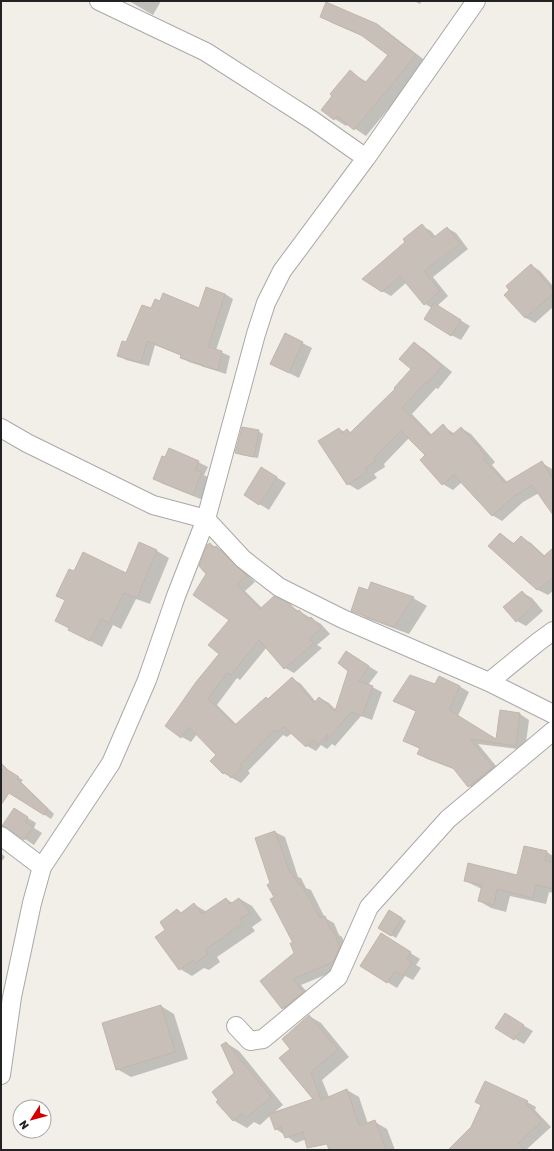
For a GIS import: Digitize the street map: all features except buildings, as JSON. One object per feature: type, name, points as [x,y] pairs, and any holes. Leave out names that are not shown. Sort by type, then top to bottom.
[{"type":"street","points":[[99,1],[206,52],[312,120],[366,158]]},
{"type":"street","points":[[1,1075],[12,997],[32,903],[42,867],[110,763],[147,680],[176,596],[206,519],[256,334],[266,303],[282,272],[366,158],[476,1]]},
{"type":"street","points":[[1,428],[27,443],[153,505],[206,519],[243,559],[279,586],[343,619],[489,682],[553,714]]},
{"type":"street","points":[[489,682],[553,631]]},
{"type":"street","points":[[236,1026],[250,1041],[263,1039],[338,977],[368,907],[448,819],[553,731]]},
{"type":"street","points":[[1,836],[42,867]]}]
